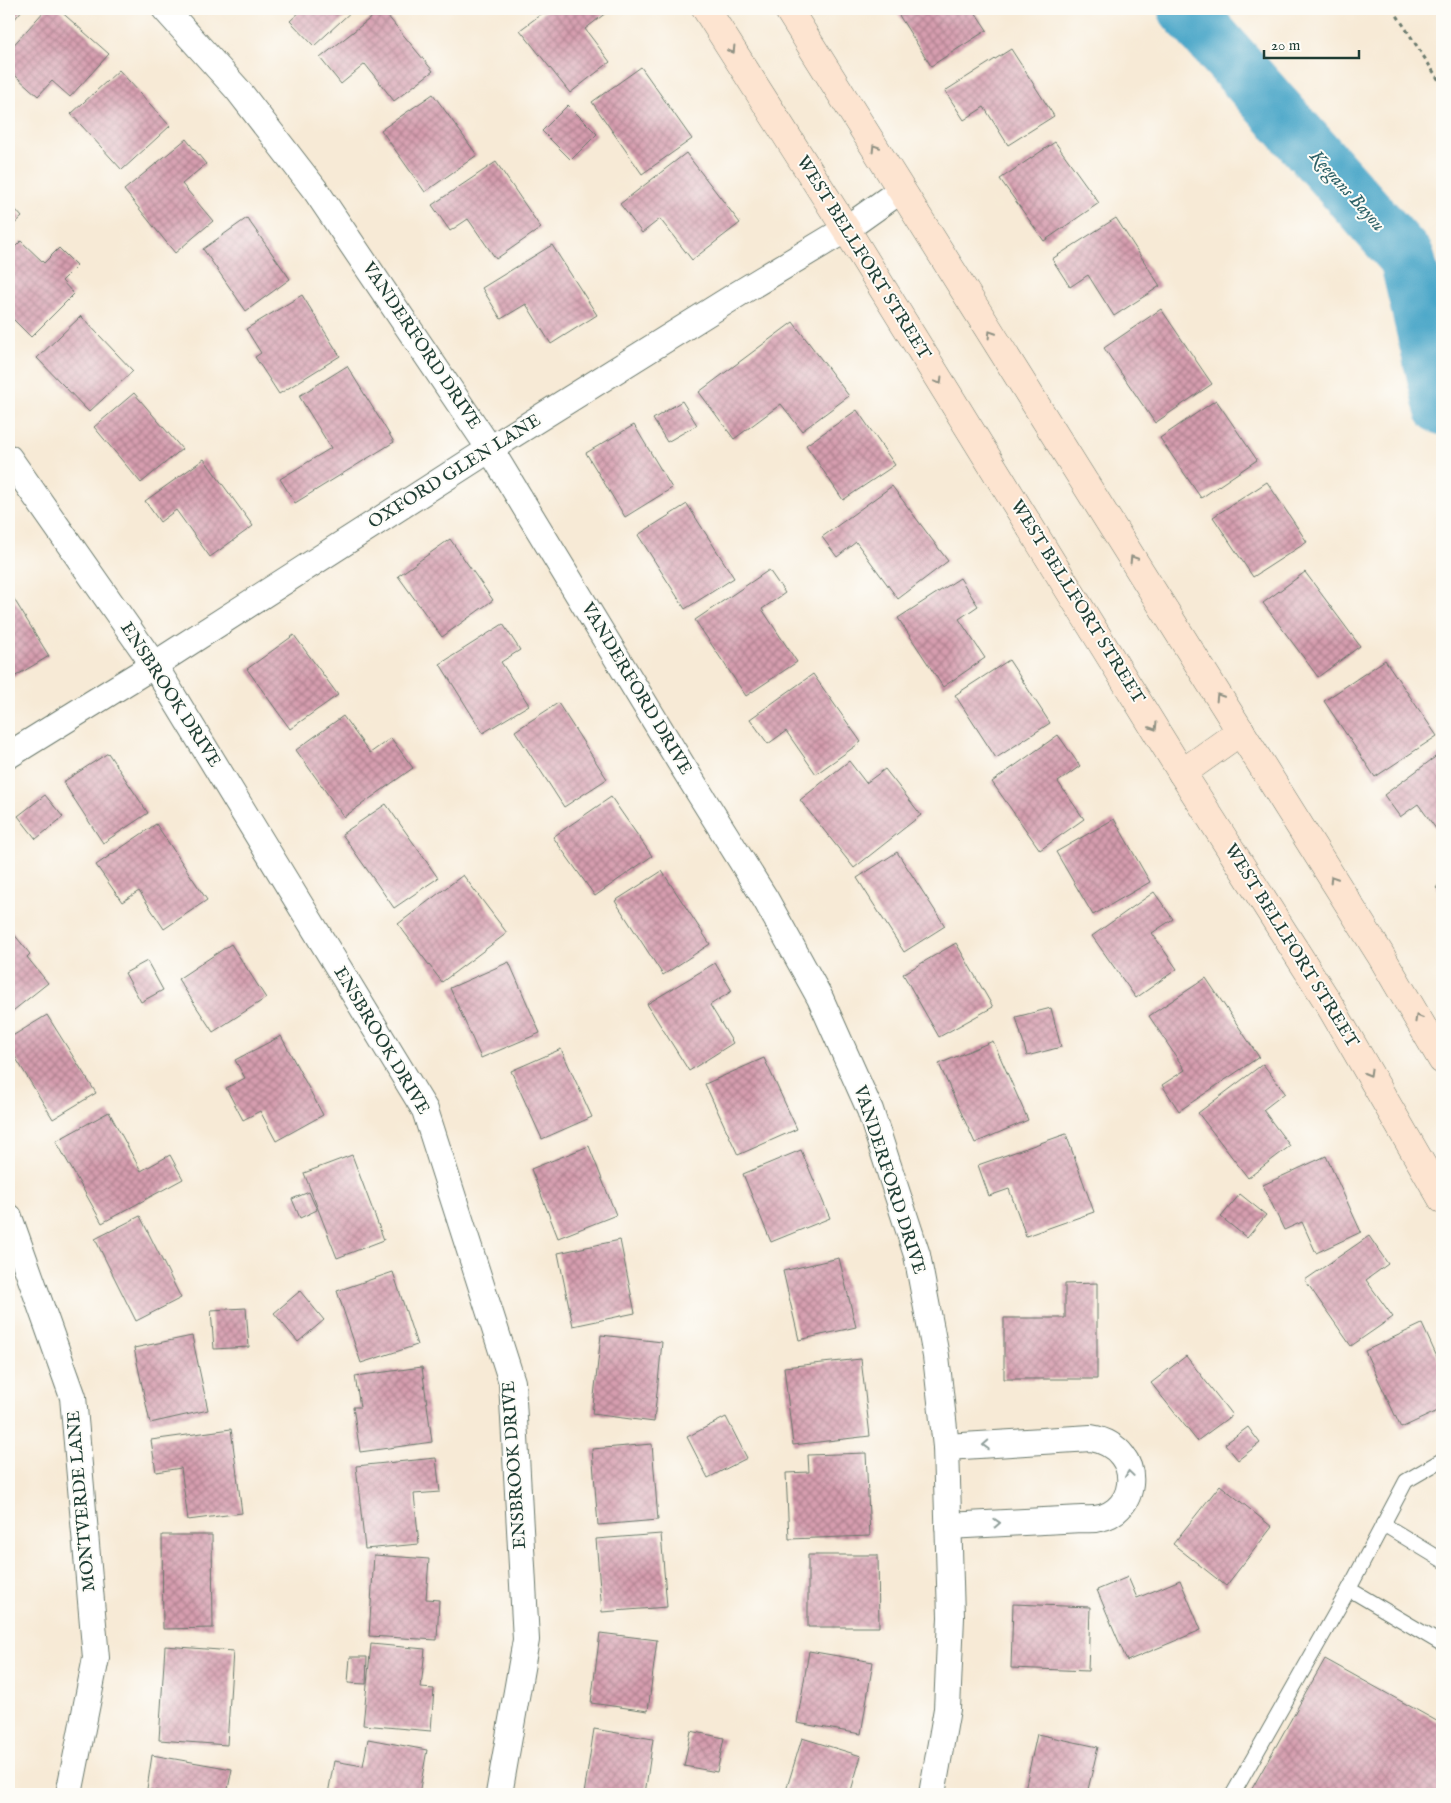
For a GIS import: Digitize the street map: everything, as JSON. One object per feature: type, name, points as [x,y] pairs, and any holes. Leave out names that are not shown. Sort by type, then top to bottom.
[{"type":"main road","name":"WEST BELLFORT STREET","points":[[706,9],[846,229],[1182,773],[1326,999],[1442,1199]]},
{"type":"main road","points":[[788,9],[1380,954],[1442,1060]]},
{"type":"main road","points":[[1182,773],[1240,731]]},
{"type":"street","name":"VANDERFORD DRIVE","points":[[165,9],[238,90],[316,191],[490,449],[682,768],[766,900],[820,998],[870,1110],[917,1254],[936,1356],[946,1447],[951,1617],[947,1709],[932,1794]]},
{"type":"street","name":"OXFORD GLEN LANE","points":[[9,755],[154,665],[490,449],[846,229],[901,190]]},
{"type":"street","name":"ENSBROOK DRIVE","points":[[9,458],[154,665],[425,1110],[512,1382],[526,1640],[499,1794]]},
{"type":"street","name":"MONTVERDE LANE","points":[[9,1216],[72,1397],[96,1658],[69,1794]]},
{"type":"street","points":[[946,1447],[1091,1438],[1111,1444],[1125,1459],[1131,1479],[1126,1499],[1112,1514],[1102,1518],[948,1526]]},
{"type":"lane","points":[[1232,1794],[1349,1589],[1406,1481],[1442,1460]]},
{"type":"lane","points":[[1384,1524],[1442,1560]]},
{"type":"lane","points":[[1349,1589],[1442,1644]]},
{"type":"path","points":[[1393,9],[1442,85]]},
{"type":"building","points":[[9,9],[23,9],[9,26]]},
{"type":"building","points":[[46,9],[58,9],[109,54],[70,97],[52,81],[38,96],[9,70],[9,50]]},
{"type":"building","points":[[303,9],[354,9],[314,46],[290,21]]},
{"type":"building","points":[[382,9],[433,71],[394,101],[365,64],[341,84],[320,58]]},
{"type":"building","points":[[548,9],[611,9],[585,29],[610,62],[570,93],[520,30]]},
{"type":"building","points":[[895,9],[973,9],[987,30],[931,66]]},
{"type":"building","points":[[1011,49],[1054,116],[1008,145],[984,107],[964,120],[945,91]]},
{"type":"building","points":[[641,67],[692,139],[642,174],[592,102]]},
{"type":"building","points":[[119,70],[170,126],[122,170],[71,114]]},
{"type":"building","points":[[433,94],[477,155],[425,192],[381,130]]},
{"type":"building","points":[[568,105],[597,134],[571,160],[542,131]]},
{"type":"building","points":[[186,139],[206,164],[182,184],[213,221],[175,253],[124,190]]},
{"type":"building","points":[[1055,142],[1099,203],[1044,241],[1000,179]]},
{"type":"building","points":[[686,153],[740,223],[692,260],[660,219],[642,233],[620,204]]},
{"type":"building","points":[[496,162],[541,228],[496,259],[468,219],[450,231],[432,205]]},
{"type":"building","points":[[9,202],[22,217],[9,229]]},
{"type":"building","points":[[247,218],[290,279],[246,311],[203,249]]},
{"type":"building","points":[[1116,218],[1160,286],[1114,316],[1088,275],[1070,287],[1052,259]]},
{"type":"building","points":[[21,241],[44,263],[59,248],[77,266],[62,281],[74,294],[31,337],[9,315],[9,253]]},
{"type":"building","points":[[552,245],[597,315],[551,344],[526,304],[501,319],[482,288]]},
{"type":"building","points":[[302,295],[340,356],[279,394],[255,357],[261,353],[246,329]]},
{"type":"building","points":[[1161,309],[1212,384],[1155,423],[1104,348]]},
{"type":"building","points":[[81,316],[133,371],[89,412],[37,358]]},
{"type":"building","points":[[793,322],[849,396],[802,431],[781,404],[734,439],[699,392]]},
{"type":"building","points":[[347,366],[394,442],[295,503],[280,479],[331,448],[299,396]]},
{"type":"building","points":[[134,393],[182,449],[141,483],[94,427]]},
{"type":"building","points":[[1216,400],[1257,460],[1201,498],[1160,438]]},
{"type":"building","points":[[682,401],[697,425],[667,442],[653,419]]},
{"type":"building","points":[[857,410],[895,465],[843,500],[806,445]]},
{"type":"building","points":[[634,425],[672,488],[625,517],[586,453]]},
{"type":"building","points":[[204,459],[253,526],[210,557],[176,510],[160,522],[145,501]]},
{"type":"building","points":[[1267,482],[1307,542],[1253,577],[1213,517]]},
{"type":"building","points":[[892,486],[948,561],[898,599],[856,542],[837,557],[822,537]]},
{"type":"building","points":[[687,504],[734,578],[685,609],[638,535]]},
{"type":"building","points":[[450,539],[493,600],[442,637],[398,576]]},
{"type":"building","points":[[769,570],[785,593],[762,609],[797,662],[746,696],[695,620]]},
{"type":"building","points":[[1305,572],[1360,646],[1318,677],[1263,603]]},
{"type":"building","points":[[960,578],[978,606],[959,619],[985,658],[943,687],[898,618]]},
{"type":"building","points":[[9,591],[49,656],[9,680]]},
{"type":"building","points":[[503,624],[520,650],[501,662],[529,705],[483,733],[440,664]]},
{"type":"building","points":[[294,635],[338,695],[290,729],[247,669]]},
{"type":"building","points":[[1009,660],[1050,723],[996,758],[955,695]]},
{"type":"building","points":[[1385,660],[1437,736],[1375,777],[1324,701]]},
{"type":"building","points":[[813,674],[861,742],[816,774],[786,731],[768,744],[750,719]]},
{"type":"building","points":[[558,703],[607,779],[564,807],[515,731]]},
{"type":"building","points":[[343,716],[370,753],[391,738],[413,768],[344,817],[296,750]]},
{"type":"building","points":[[1058,735],[1080,766],[1058,782],[1084,819],[1040,850],[992,782]]},
{"type":"building","points":[[1442,752],[1442,837],[1418,804],[1400,817],[1384,795]]},
{"type":"building","points":[[108,753],[148,813],[103,843],[63,782]]},
{"type":"building","points":[[849,761],[866,783],[885,769],[921,815],[854,868],[800,800]]},
{"type":"building","points":[[45,795],[63,817],[36,839],[18,816]]},
{"type":"building","points":[[611,797],[652,856],[595,896],[553,837]]},
{"type":"building","points":[[386,804],[438,878],[394,908],[342,834]]},
{"type":"building","points":[[1114,819],[1150,882],[1093,915],[1056,852]]},
{"type":"building","points":[[156,824],[207,900],[164,929],[139,891],[122,902],[96,865]]},
{"type":"building","points":[[897,852],[945,926],[904,952],[857,878]]},
{"type":"building","points":[[662,871],[710,944],[663,975],[615,901]]},
{"type":"building","points":[[463,875],[507,933],[442,982],[398,924]]},
{"type":"building","points":[[1442,880],[1442,893],[1436,888]]},
{"type":"building","points":[[1154,892],[1173,919],[1152,933],[1177,969],[1136,998],[1092,936]]},
{"type":"building","points":[[9,928],[30,954],[27,957],[48,983],[9,1014]]},
{"type":"building","points":[[956,943],[993,1007],[939,1037],[903,974]]},
{"type":"building","points":[[231,944],[266,998],[213,1032],[178,979]]},
{"type":"building","points":[[147,961],[163,990],[141,1002],[125,973]]},
{"type":"building","points":[[509,962],[540,1033],[481,1058],[450,988]]},
{"type":"building","points":[[715,963],[732,991],[710,1005],[733,1043],[689,1071],[647,1004]]},
{"type":"building","points":[[1206,978],[1259,1057],[1179,1111],[1162,1085],[1185,1070],[1149,1016]]},
{"type":"building","points":[[1051,1008],[1061,1047],[1027,1056],[1016,1017]]},
{"type":"building","points":[[47,1015],[96,1093],[53,1119],[9,1047],[9,1038]]},
{"type":"building","points":[[281,1036],[323,1115],[276,1141],[260,1111],[243,1120],[226,1088],[245,1078],[235,1060]]},
{"type":"building","points":[[993,1041],[1028,1120],[975,1143],[939,1064]]},
{"type":"building","points":[[561,1049],[592,1117],[542,1139],[511,1071]]},
{"type":"building","points":[[764,1058],[797,1129],[738,1155],[705,1084]]},
{"type":"building","points":[[1263,1064],[1285,1093],[1263,1110],[1290,1146],[1248,1178],[1198,1113]]},
{"type":"building","points":[[109,1112],[141,1171],[170,1155],[183,1179],[102,1223],[56,1141]]},
{"type":"building","points":[[1066,1134],[1094,1212],[1026,1236],[1009,1189],[989,1196],[978,1165]]},
{"type":"building","points":[[589,1146],[616,1215],[558,1238],[531,1169]]},
{"type":"building","points":[[801,1150],[830,1218],[771,1242],[743,1174]]},
{"type":"building","points":[[352,1155],[384,1240],[337,1258],[304,1173]]},
{"type":"building","points":[[1326,1156],[1361,1232],[1316,1253],[1302,1222],[1284,1230],[1263,1185]]},
{"type":"building","points":[[309,1192],[317,1210],[300,1218],[292,1199]]},
{"type":"building","points":[[1240,1194],[1266,1215],[1247,1238],[1221,1217]]},
{"type":"building","points":[[140,1216],[181,1298],[136,1321],[95,1239]]},
{"type":"building","points":[[1369,1236],[1388,1264],[1366,1280],[1393,1317],[1351,1346],[1305,1280]]},
{"type":"building","points":[[620,1240],[635,1313],[573,1326],[558,1253]]},
{"type":"building","points":[[839,1258],[856,1327],[799,1340],[783,1271]]},
{"type":"building","points":[[393,1272],[417,1345],[361,1363],[337,1291]]},
{"type":"building","points":[[1097,1283],[1097,1379],[1004,1379],[1004,1318],[1065,1318],[1065,1284]]},
{"type":"building","points":[[300,1291],[324,1320],[298,1342],[274,1313]]},
{"type":"building","points":[[246,1308],[249,1347],[214,1349],[211,1310]]},
{"type":"building","points":[[1422,1324],[1442,1368],[1442,1409],[1401,1428],[1365,1351]]},
{"type":"building","points":[[601,1335],[662,1342],[654,1422],[592,1414]]},
{"type":"building","points":[[192,1336],[208,1410],[150,1423],[134,1348]]},
{"type":"building","points":[[1186,1356],[1232,1415],[1197,1441],[1151,1383]]},
{"type":"building","points":[[861,1359],[870,1436],[793,1445],[784,1367]]},
{"type":"building","points":[[422,1367],[432,1442],[360,1452],[353,1407],[360,1407],[355,1376]]},
{"type":"building","points":[[726,1417],[747,1458],[708,1478],[687,1437]]},
{"type":"building","points":[[1248,1427],[1260,1443],[1238,1460],[1225,1444]]},
{"type":"building","points":[[231,1429],[242,1513],[188,1520],[181,1468],[156,1472],[151,1440]]},
{"type":"building","points":[[652,1444],[658,1520],[598,1525],[592,1449]]},
{"type":"building","points":[[866,1453],[870,1536],[789,1539],[786,1473],[809,1472],[808,1455]]},
{"type":"building","points":[[436,1458],[440,1492],[414,1494],[419,1544],[365,1549],[356,1466]]},
{"type":"building","points":[[1220,1485],[1272,1527],[1226,1586],[1173,1544]]},
{"type":"building","points":[[661,1534],[667,1607],[602,1612],[596,1539]]},
{"type":"building","points":[[162,1535],[212,1535],[213,1628],[163,1629]]},
{"type":"building","points":[[374,1555],[429,1559],[426,1599],[439,1600],[437,1640],[369,1636]]},
{"type":"building","points":[[808,1555],[878,1555],[879,1627],[808,1627]]},
{"type":"building","points":[[1128,1577],[1137,1598],[1180,1580],[1201,1630],[1127,1661],[1097,1590]]},
{"type":"building","points":[[1013,1604],[1090,1607],[1088,1671],[1011,1668]]},
{"type":"building","points":[[600,1633],[657,1640],[648,1711],[591,1703]]},
{"type":"building","points":[[371,1644],[425,1649],[421,1688],[434,1689],[431,1731],[363,1725]]},
{"type":"building","points":[[165,1646],[233,1651],[227,1745],[159,1740]]},
{"type":"building","points":[[809,1651],[873,1662],[861,1734],[797,1723]]},
{"type":"building","points":[[350,1657],[367,1657],[366,1684],[348,1683]]},
{"type":"building","points":[[1325,1659],[1442,1724],[1442,1794],[1249,1794]]},
{"type":"building","points":[[594,1729],[653,1739],[645,1794],[584,1794]]},
{"type":"building","points":[[691,1731],[724,1738],[717,1772],[684,1766]]},
{"type":"building","points":[[1037,1734],[1098,1747],[1087,1794],[1024,1794]]},
{"type":"building","points":[[802,1738],[861,1756],[850,1794],[785,1794]]},
{"type":"building","points":[[368,1739],[427,1750],[419,1794],[328,1794],[334,1761],[363,1766]]},
{"type":"building","points":[[152,1755],[232,1769],[227,1794],[170,1794],[147,1789]]},
{"type":"waterway","name":"Keegans Bayou","points":[[1186,9],[1407,258],[1442,407]]}]
